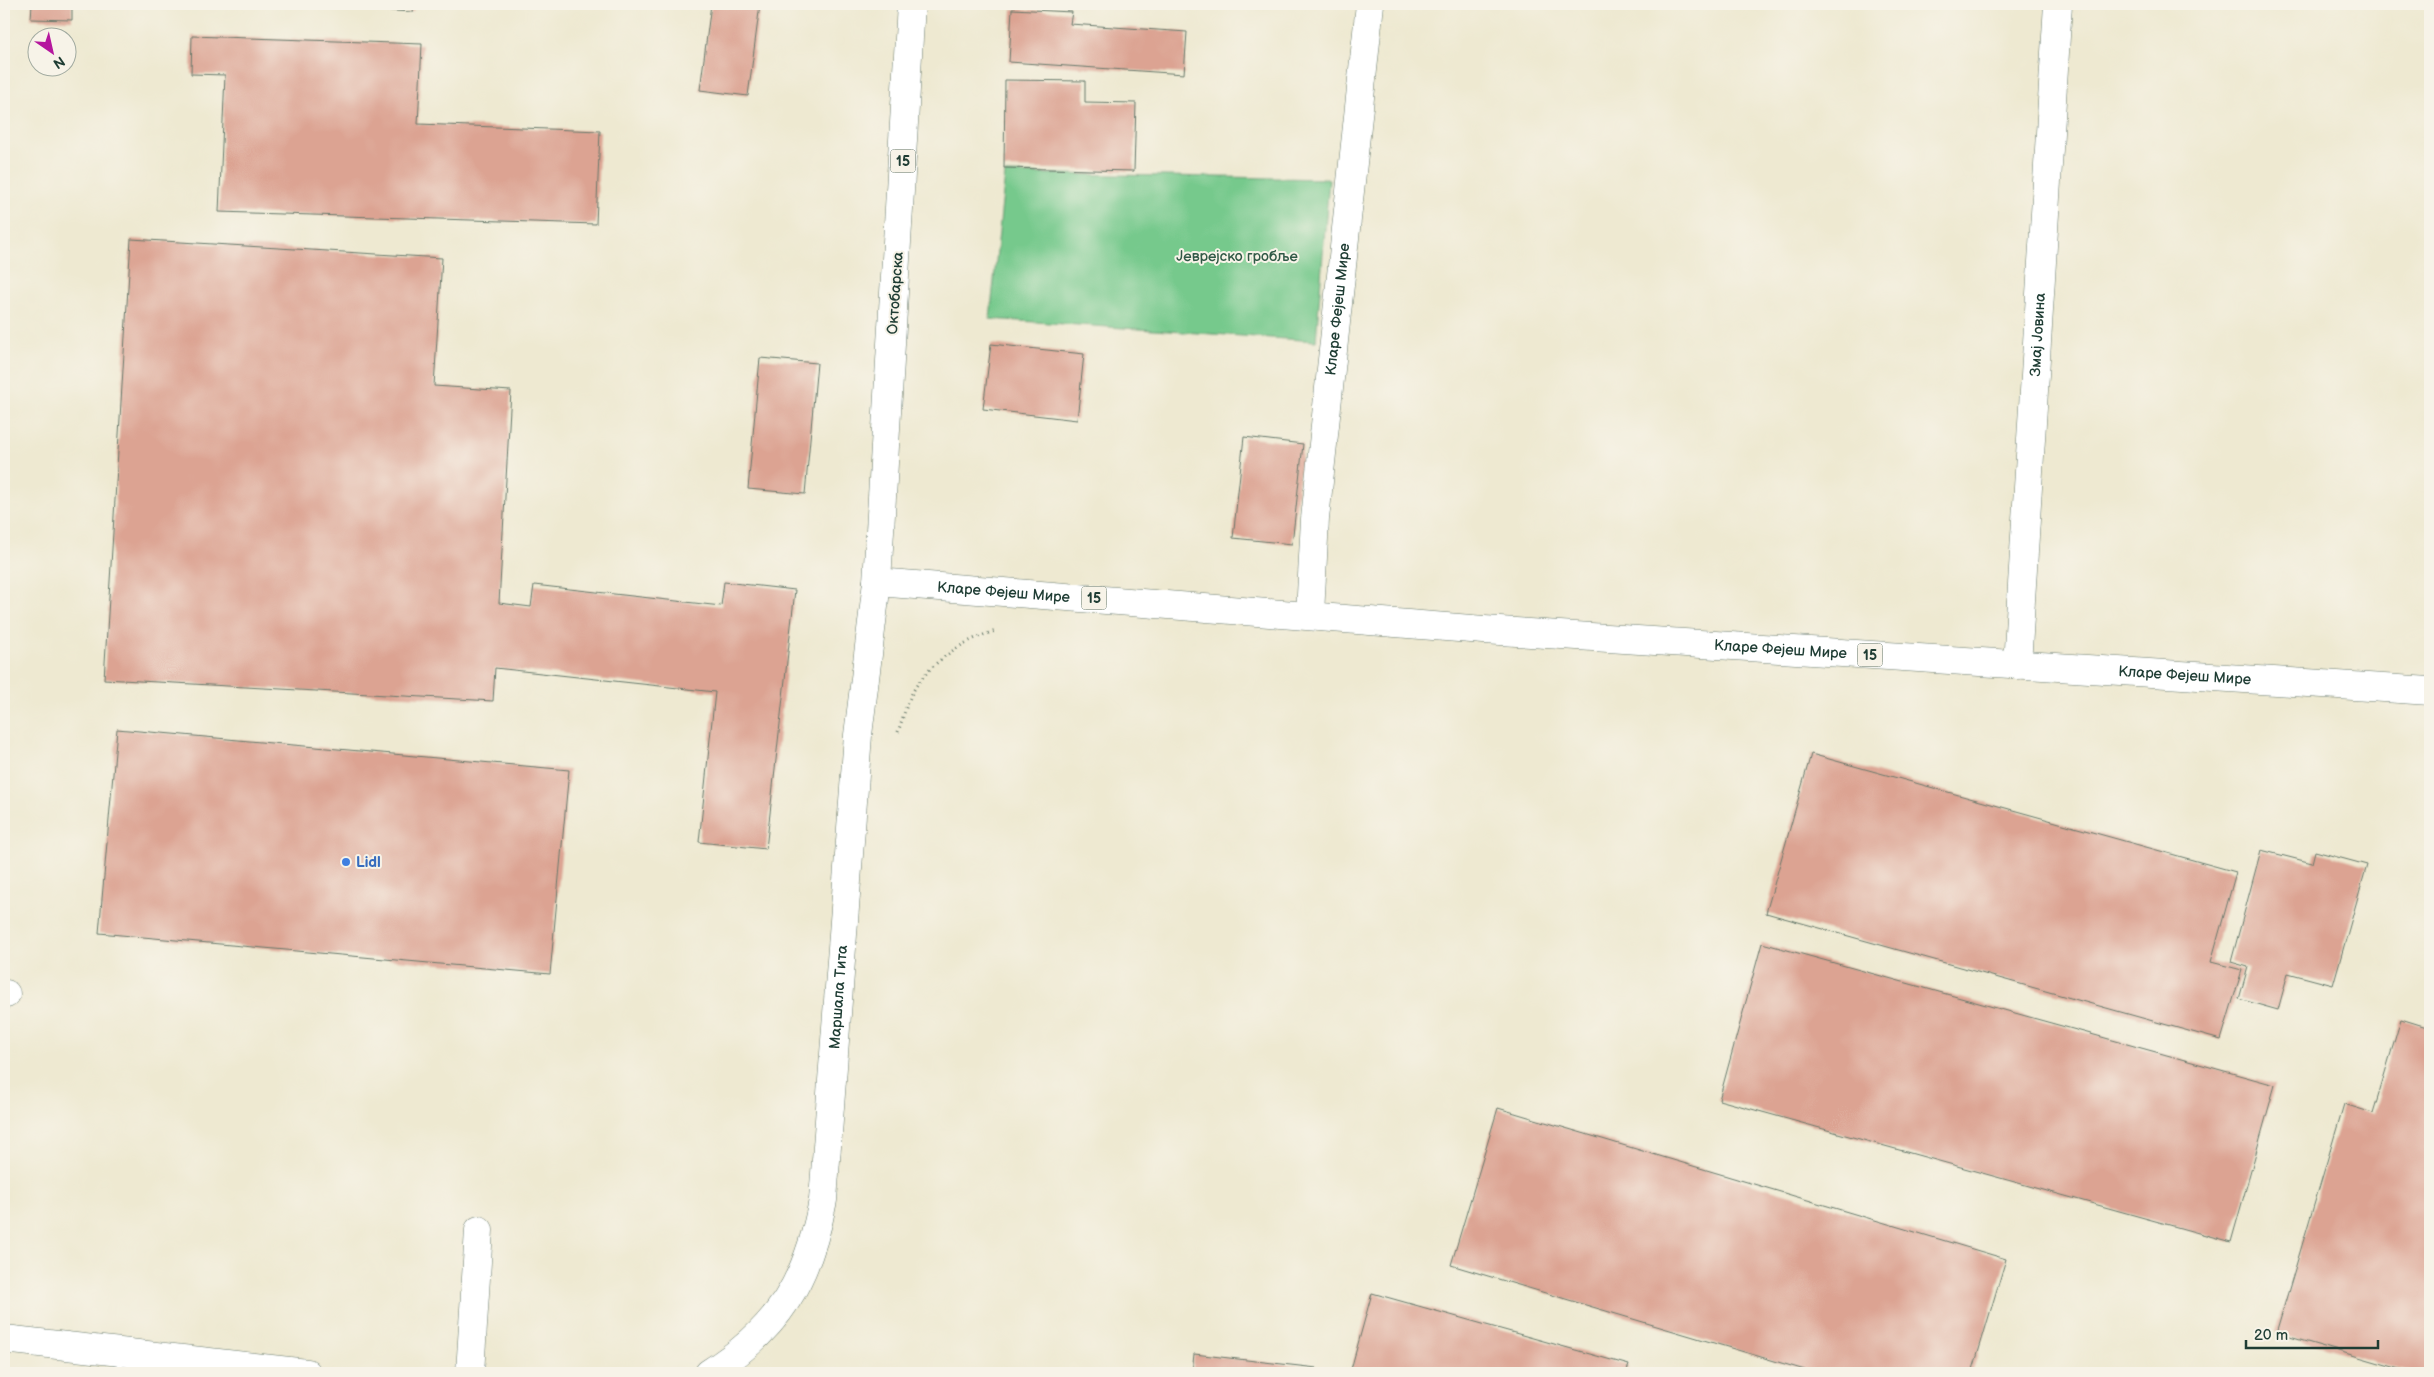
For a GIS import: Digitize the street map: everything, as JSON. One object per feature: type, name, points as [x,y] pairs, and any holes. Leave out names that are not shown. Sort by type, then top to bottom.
[{"type":"street","name":"Октобарска","points":[[878,582],[911,4]]},
{"type":"street","name":"Кларе Фејеш Мире","points":[[1310,614],[1316,519],[1370,4]]},
{"type":"street","name":"Змај Јовина","points":[[2018,665],[2058,4]]},
{"type":"street","name":"Кларе Фејеш Мире","points":[[878,582],[1310,614],[1484,630],[2430,691]]},
{"type":"street","name":"Маршала Тита","points":[[709,1373],[735,1357],[760,1335],[777,1316],[794,1290],[807,1263],[817,1232],[823,1200],[858,735],[878,582]]},
{"type":"street","points":[[470,1373],[479,1230]]},
{"type":"street","points":[[4,1339],[180,1366],[307,1373]]},
{"type":"green space","name":"Јеврејско гробље","points":[[1005,173],[1329,179],[1316,341],[990,319]]},
{"type":"building","points":[[32,4],[72,4],[72,20],[31,19]]},
{"type":"building","points":[[360,4],[414,4],[413,12],[360,9]]},
{"type":"building","points":[[711,4],[760,4],[748,96],[700,90]]},
{"type":"building","points":[[1012,9],[1072,12],[1070,24],[1187,32],[1184,74],[1009,62]]},
{"type":"building","points":[[192,36],[422,44],[418,124],[600,131],[596,224],[219,212],[225,75],[191,74]]},
{"type":"building","points":[[1005,80],[1085,81],[1085,102],[1136,103],[1134,171],[1004,168]]},
{"type":"building","points":[[131,239],[442,258],[434,386],[511,391],[499,603],[531,607],[534,585],[721,606],[724,582],[795,590],[766,849],[699,842],[715,692],[495,668],[493,701],[104,679]]},
{"type":"building","points":[[991,344],[1084,354],[1077,420],[983,409]]},
{"type":"building","points":[[760,358],[817,363],[805,494],[748,489]]},
{"type":"building","points":[[1244,437],[1303,444],[1292,544],[1233,538]]},
{"type":"building","points":[[117,729],[569,770],[550,974],[99,933]]},
{"type":"building","points":[[1811,754],[2236,872],[2211,962],[2242,970],[2221,1040],[1766,913]]},
{"type":"building","points":[[2261,850],[2312,863],[2315,851],[2367,865],[2333,985],[2288,973],[2278,1010],[2239,999],[2248,967],[2231,962]]},
{"type":"building","points":[[1762,943],[2275,1085],[2231,1242],[1719,1100]]},
{"type":"building","points":[[2401,1019],[2430,1028],[2430,1373],[2414,1373],[2276,1333],[2344,1104],[2373,1113]]},
{"type":"building","points":[[1498,1108],[2006,1259],[1972,1373],[1815,1373],[1451,1265]]},
{"type":"building","points":[[1372,1293],[1629,1365],[1626,1373],[1350,1373]]},
{"type":"building","points":[[1194,1354],[1317,1368],[1316,1373],[1192,1373]]},
{"type":"place","name":"Lidl","points":[[346,862]]}]
